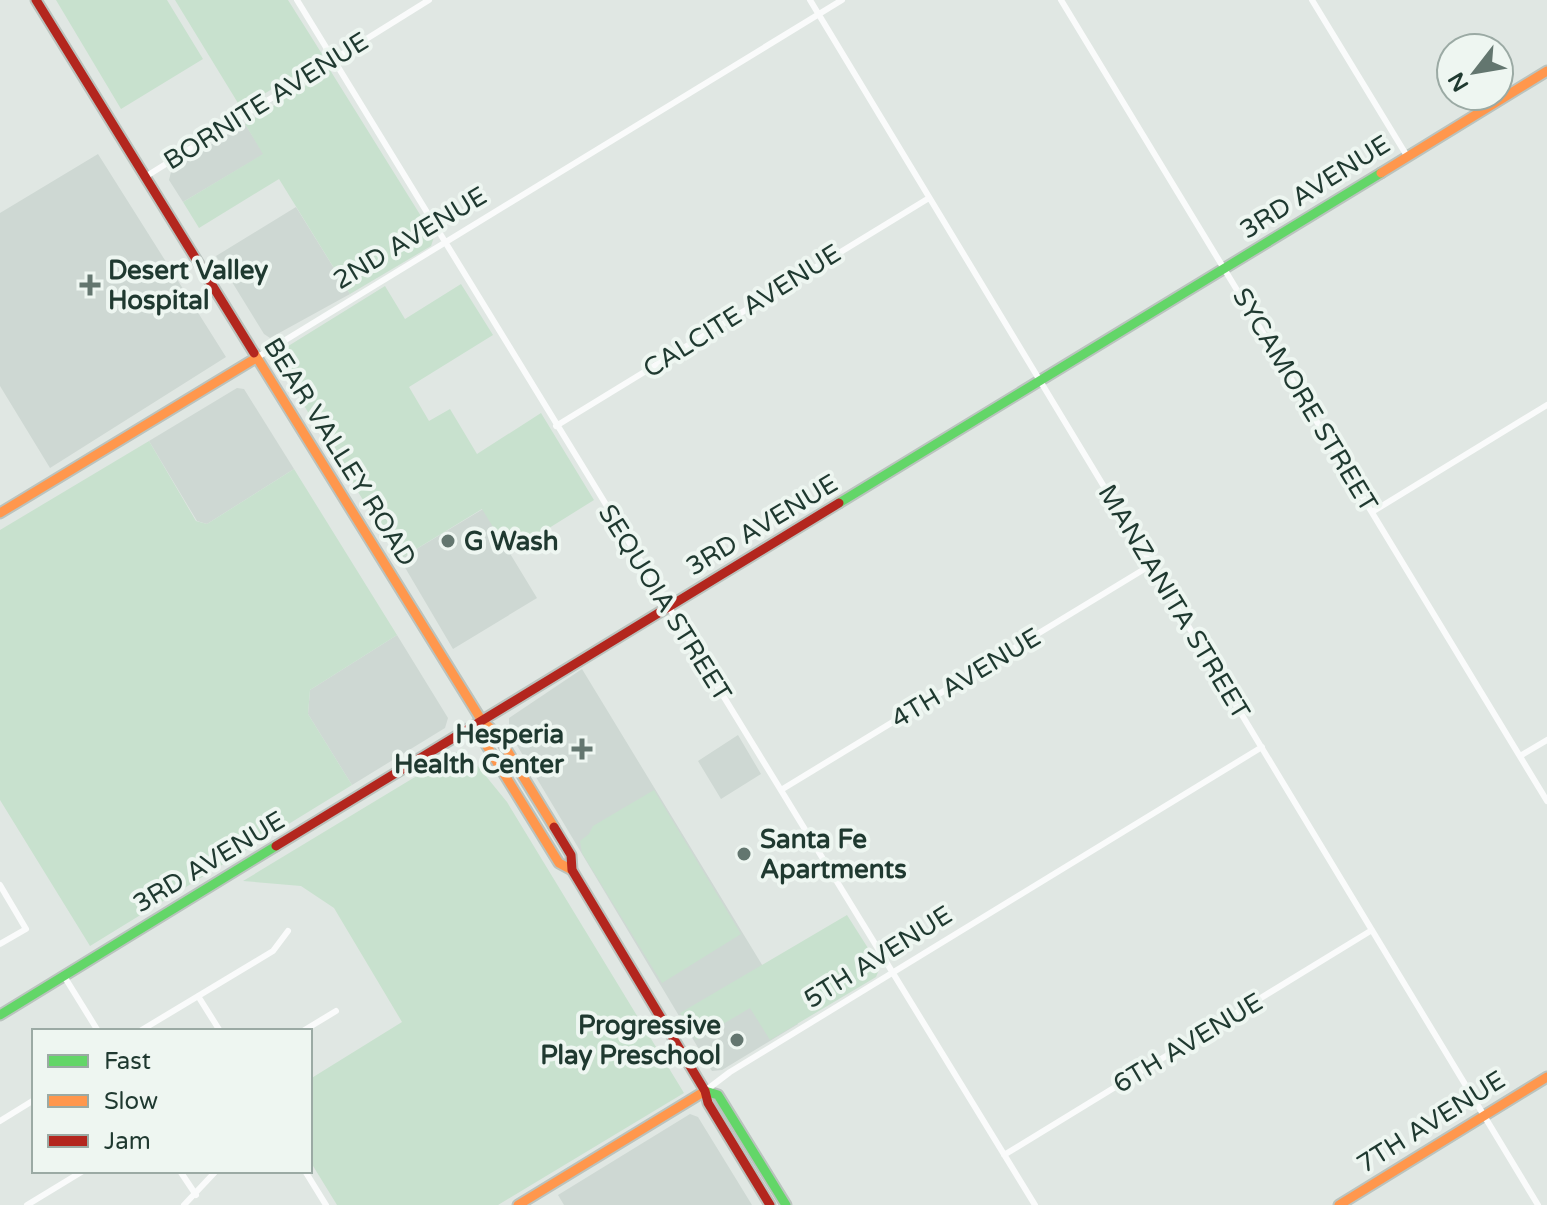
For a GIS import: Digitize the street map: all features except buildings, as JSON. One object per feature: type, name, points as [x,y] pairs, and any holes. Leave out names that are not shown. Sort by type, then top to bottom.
[{"type":"street","name":"BEAR VALLEY ROAD","points":[[36,0],[482,721],[497,734],[565,845],[571,855],[572,870],[770,1205]]},
{"type":"street","name":"SEQUOIA STREET","points":[[297,0],[1035,1205]]},
{"type":"street","name":"BORNITE AVENUE","points":[[145,177],[429,0]]},
{"type":"street","name":"MANZANITA STREET","points":[[810,0],[1538,1205]]},
{"type":"street","name":"2ND AVENUE","points":[[0,513],[842,0]]},
{"type":"street","name":"SYCAMORE STREET","points":[[1061,0],[1547,801]]},
{"type":"street","points":[[1312,0],[1407,156]]},
{"type":"street","name":"3RD AVENUE","points":[[0,1015],[1547,71]]},
{"type":"street","name":"CALCITE AVENUE","points":[[556,426],[929,198]]},
{"type":"street","points":[[1372,512],[1547,405]]},
{"type":"street","name":"4TH AVENUE","points":[[781,790],[1151,565]]},
{"type":"street","name":"BEAR VALLEY ROAD","points":[[482,721],[485,743],[559,863],[572,870]]},
{"type":"street","points":[[1520,756],[1547,740]]},
{"type":"street","name":"5TH AVENUE","points":[[518,1205],[1262,747]]},
{"type":"street","points":[[0,885],[26,929],[0,944]]},
{"type":"street","name":"6TH AVENUE","points":[[1004,1155],[1372,930]]},
{"type":"street","points":[[143,1029],[273,951],[288,931]]},
{"type":"street","points":[[64,976],[97,1029]]},
{"type":"street","points":[[198,996],[219,1029]]},
{"type":"street","points":[[306,1029],[336,1011]]},
{"type":"street","name":"7TH AVENUE","points":[[1339,1205],[1547,1077]]},
{"type":"street","name":"BEAR VALLEY ROAD","points":[[705,1091],[718,1095],[786,1205]]},
{"type":"street","points":[[0,1121],[32,1101]]},
{"type":"street","points":[[27,1205],[80,1173]]},
{"type":"street","points":[[181,1173],[196,1195]]},
{"type":"street","points":[[184,1205],[214,1173]]},
{"type":"street","points":[[306,1173],[326,1205]]},
{"type":"shaded area","points":[[245,124],[264,154],[183,202],[169,180],[172,168]]},
{"type":"shaded area","name":"Desert Valley Hospital","points":[[98,154],[226,357],[50,468],[0,386],[0,213]]},
{"type":"shaded area","points":[[296,207],[350,294],[270,338],[264,334],[216,256]]},
{"type":"shaded area","points":[[237,388],[244,389],[294,469],[207,524],[197,521],[149,441]]},
{"type":"shaded area","points":[[483,509],[537,598],[453,649],[400,559]]},
{"type":"shaded area","points":[[397,635],[448,718],[445,728],[352,785],[308,714],[310,690]]},
{"type":"shaded area","points":[[582,669],[798,1024],[722,1070],[712,1071],[509,732],[509,718]]},
{"type":"shaded area","points":[[738,735],[761,774],[721,799],[698,761]]},
{"type":"shaded area","points":[[690,1114],[698,1117],[752,1205],[564,1205],[558,1195]]},
{"type":"green space","points":[[56,0],[167,0],[203,59],[121,109]]},
{"type":"green space","points":[[175,0],[288,0],[322,54],[320,60],[241,108]]},
{"type":"green space","points":[[330,70],[434,237],[431,246],[350,294],[279,179],[199,228],[183,202],[263,154],[245,124]]},
{"type":"green space","points":[[461,284],[493,335],[409,387],[429,421],[450,409],[477,454],[541,413],[594,500],[509,553],[482,509],[400,559],[276,361],[277,353],[385,286],[405,319]]},
{"type":"green space","points":[[149,441],[196,521],[207,524],[294,469],[397,635],[310,690],[308,714],[352,785],[90,946],[0,800],[0,530]]},
{"type":"green space","points":[[463,748],[507,802],[684,1093],[498,1205],[337,1205],[312,1164],[312,1078],[402,1022],[334,908],[301,886],[243,881]]},
{"type":"green space","points":[[654,790],[741,934],[662,983],[582,853],[580,841],[593,826]]},
{"type":"green space","points":[[847,915],[880,967],[876,977],[770,1040],[750,1008],[696,1040],[680,1013]]},
{"type":"traffic: fast","points":[[839,503],[1381,173]]},
{"type":"traffic: fast","points":[[0,1015],[276,846]]},
{"type":"traffic: fast","points":[[705,1091],[718,1095],[786,1205]]},
{"type":"traffic: slow","points":[[1381,173],[1547,71]]},
{"type":"traffic: slow","points":[[254,353],[482,721],[497,734],[554,827]]},
{"type":"traffic: slow","points":[[0,513],[256,358]]},
{"type":"traffic: slow","points":[[482,721],[485,743],[559,863],[572,870]]},
{"type":"traffic: slow","points":[[1339,1205],[1547,1077]]},
{"type":"traffic: slow","points":[[518,1205],[705,1091]]},
{"type":"traffic: jam","points":[[36,0],[254,353]]},
{"type":"traffic: jam","points":[[276,846],[839,503]]},
{"type":"traffic: jam","points":[[554,827],[571,855],[572,870],[770,1205]]},
{"type":"place","name":"Desert Valley Hospital","points":[[90,285]]},
{"type":"place","name":"G Wash","points":[[448,541]]},
{"type":"place","name":"Hesperia Health Center","points":[[582,749]]},
{"type":"place","name":"Santa Fe Apartments","points":[[744,854]]},
{"type":"place","name":"Progressive Play Preschool","points":[[737,1040]]}]
